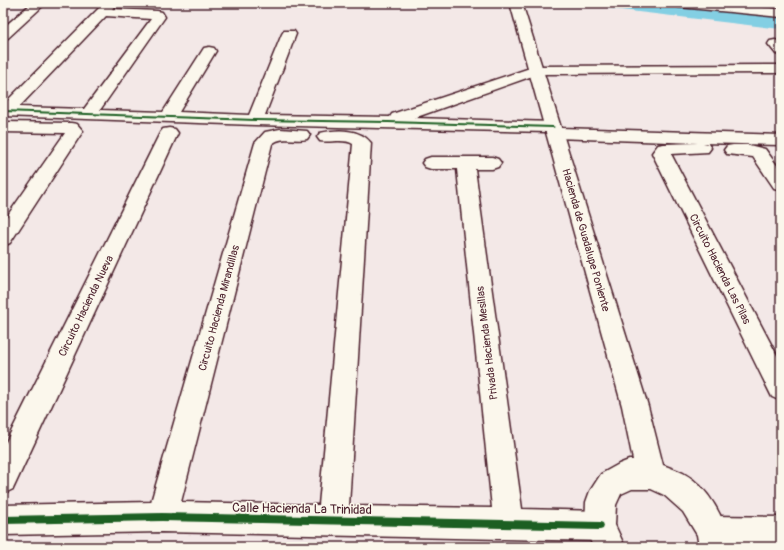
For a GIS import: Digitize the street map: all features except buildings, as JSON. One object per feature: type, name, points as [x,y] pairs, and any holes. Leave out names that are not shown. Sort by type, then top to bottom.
[{"type":"street","points":[[3,35],[40,3]]},
{"type":"street","points":[[679,3],[781,13]]},
{"type":"street","name":"Hacienda de Guadalupe Poniente","points":[[517,5],[635,406],[651,475]]},
{"type":"street","points":[[4,117],[107,8],[157,15],[159,17],[88,114]]},
{"type":"street","points":[[255,120],[289,34]]},
{"type":"street","name":"Circuito Hacienda Nueva","points":[[3,479],[168,125],[209,51]]},
{"type":"street","points":[[388,122],[536,70],[781,69]]},
{"type":"street","points":[[4,117],[88,114],[168,125],[255,120],[388,122],[781,140]]},
{"type":"street","points":[[3,238],[75,131],[71,128],[4,117]]},
{"type":"street","name":"Circuito Hacienda Mirandillas","points":[[162,517],[264,143],[268,137],[274,134],[352,136],[359,139],[362,144],[333,520]]},
{"type":"street","name":"Circuito Hacienda Las Pilas","points":[[781,184],[759,153],[749,150],[664,149],[661,153],[781,389]]},
{"type":"street","points":[[431,163],[492,163]]},
{"type":"street","name":"Privada Hacienda Mesillas","points":[[465,163],[509,523]]},
{"type":"street","name":"Calle Hacienda La Trinidad","points":[[3,520],[162,517],[509,523],[605,536],[601,502],[612,484],[629,474],[651,475],[674,484],[694,501],[713,539],[781,532]]},
{"type":"waterway","points":[[613,3],[781,22]]},
{"type":"cycle path","points":[[3,111],[255,120],[553,127]]},
{"type":"cycle path","points":[[3,520],[162,517],[600,526]]}]
